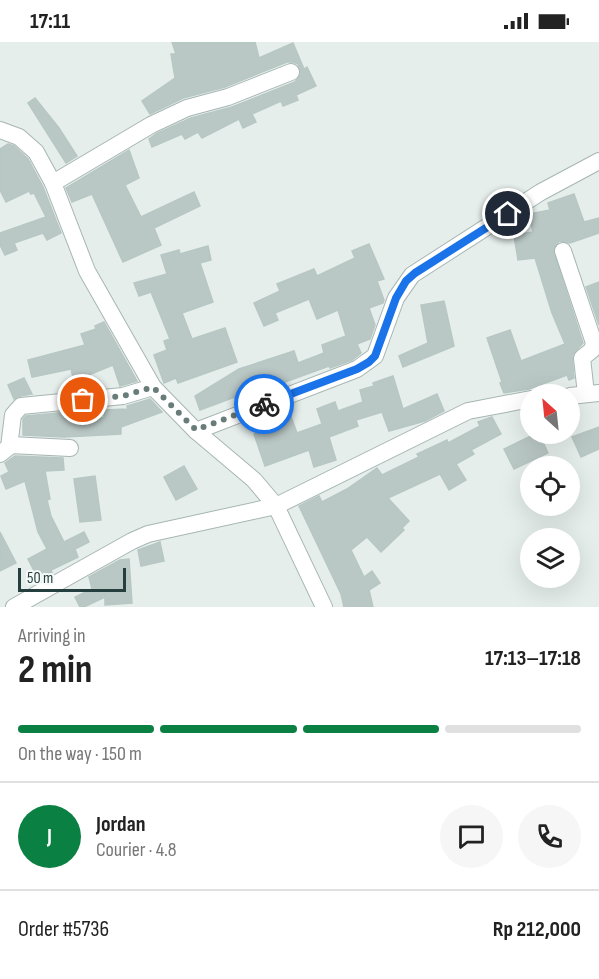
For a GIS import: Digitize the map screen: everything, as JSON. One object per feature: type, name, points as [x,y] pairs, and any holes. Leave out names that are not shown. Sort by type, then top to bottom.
[{"type":"street","points":[[53,183],[151,124],[187,108],[228,97],[291,72]]},
{"type":"street","points":[[0,130],[19,136],[31,145],[42,160],[87,271],[153,387],[196,430],[254,480],[276,506],[324,607]]},
{"type":"street","points":[[196,430],[357,369],[369,362],[376,354],[396,298],[412,275],[541,192],[599,161]]},
{"type":"street","points":[[563,251],[594,343],[592,350],[582,358],[585,394]]},
{"type":"street","points":[[70,448],[5,450],[14,415],[21,406],[123,396],[153,387]]},
{"type":"street","points":[[14,607],[148,534],[276,506],[468,411],[520,401]]},
{"type":"building","points":[[172,42],[255,42],[259,58],[293,43],[304,69],[307,67],[316,86],[296,95],[298,100],[283,106],[281,101],[252,114],[256,122],[243,128],[239,119],[202,138],[198,132],[185,139],[182,134],[152,147],[149,139],[156,134],[191,118],[232,107],[295,82],[301,74],[298,64],[287,62],[225,87],[183,98],[150,114],[142,101],[175,78],[171,54],[176,54]]},
{"type":"building","points":[[35,98],[59,128],[77,156],[66,163],[28,103]]},
{"type":"building","points":[[8,144],[14,146],[28,159],[43,187],[61,233],[47,240],[43,233],[14,243],[17,250],[5,255],[0,245],[0,233],[46,217],[34,193],[31,194],[29,191],[6,202],[0,190],[0,149]]},
{"type":"building","points":[[129,150],[139,178],[125,185],[141,217],[194,192],[200,206],[154,228],[161,245],[123,262],[92,194],[72,202],[66,188]]},
{"type":"building","points":[[574,194],[584,222],[599,218],[599,233],[570,243],[559,241],[553,250],[583,343],[572,355],[574,378],[569,380],[567,375],[543,384],[520,384],[520,390],[504,393],[487,338],[510,330],[521,361],[565,344],[552,313],[535,258],[518,260],[514,235],[533,232],[529,214],[550,210],[548,203]]},
{"type":"building","points":[[369,244],[384,279],[377,281],[384,300],[383,303],[369,308],[375,325],[370,339],[357,344],[361,353],[352,360],[330,368],[329,366],[266,389],[265,386],[200,410],[195,396],[239,369],[294,351],[298,363],[324,353],[322,345],[346,336],[338,310],[317,319],[309,299],[275,313],[278,320],[264,326],[254,303],[280,291],[277,284],[314,269],[317,276],[355,258],[352,251]]},
{"type":"building","points":[[208,246],[211,260],[200,263],[213,302],[182,313],[192,339],[225,328],[237,362],[178,383],[176,378],[164,383],[154,355],[167,350],[164,341],[170,339],[151,292],[139,296],[134,283],[167,274],[161,255],[179,250],[180,254]]},
{"type":"building","points":[[599,282],[599,325],[586,287]]},
{"type":"building","points":[[444,301],[454,346],[403,367],[399,356],[428,343],[421,305]]},
{"type":"building","points":[[104,322],[137,381],[120,386],[113,365],[74,381],[71,369],[32,377],[28,360],[85,345],[81,334],[96,329],[95,326]]},
{"type":"building","points":[[393,376],[403,409],[437,394],[444,411],[425,421],[389,431],[382,412],[356,420],[358,426],[329,437],[336,460],[314,467],[309,450],[265,466],[254,434],[278,426],[275,418],[290,414],[297,433],[322,424],[317,409],[335,402],[338,411],[363,402],[360,390]]},
{"type":"building","points":[[24,378],[32,394],[14,399],[8,385]]},
{"type":"building","points":[[150,399],[162,412],[121,427],[121,434],[64,437],[23,435],[23,419],[26,416],[79,411],[80,418],[104,418],[104,410],[128,409],[127,406]]},
{"type":"building","points":[[492,417],[501,434],[471,450],[474,454],[456,464],[466,480],[449,490],[440,474],[388,498],[409,521],[402,528],[404,530],[381,552],[367,537],[351,550],[364,577],[372,571],[380,583],[369,590],[373,607],[344,607],[341,594],[299,506],[319,496],[322,502],[347,489],[377,468],[382,475],[419,457],[417,454],[447,440],[448,443],[480,426],[478,422]]},
{"type":"building","points":[[599,427],[599,449],[581,457],[575,444],[580,444],[580,434]]},
{"type":"building","points":[[520,441],[520,444],[544,444],[548,453],[542,456],[520,456],[520,466],[514,469],[504,449]]},
{"type":"building","points":[[15,456],[63,458],[64,470],[45,471],[50,499],[47,500],[51,516],[64,542],[84,532],[89,542],[75,549],[78,557],[51,570],[52,573],[39,580],[28,559],[47,549],[38,532],[25,481],[6,489],[1,476],[9,472],[5,463]]},
{"type":"building","points":[[184,466],[197,489],[176,500],[164,477]]},
{"type":"building","points":[[95,476],[101,520],[80,522],[74,479]]},
{"type":"building","points":[[0,532],[16,563],[0,571]]},
{"type":"building","points":[[160,542],[164,561],[141,566],[138,550]]},
{"type":"building","points":[[129,559],[132,603],[105,605],[105,597],[80,607],[75,597],[92,589],[89,577],[120,560]]},
{"type":"way so far","points":[[83,400],[123,396],[153,387],[196,430],[264,404]]},
{"type":"route","points":[[264,404],[357,369],[369,362],[376,354],[396,298],[406,281],[508,214]]}]
